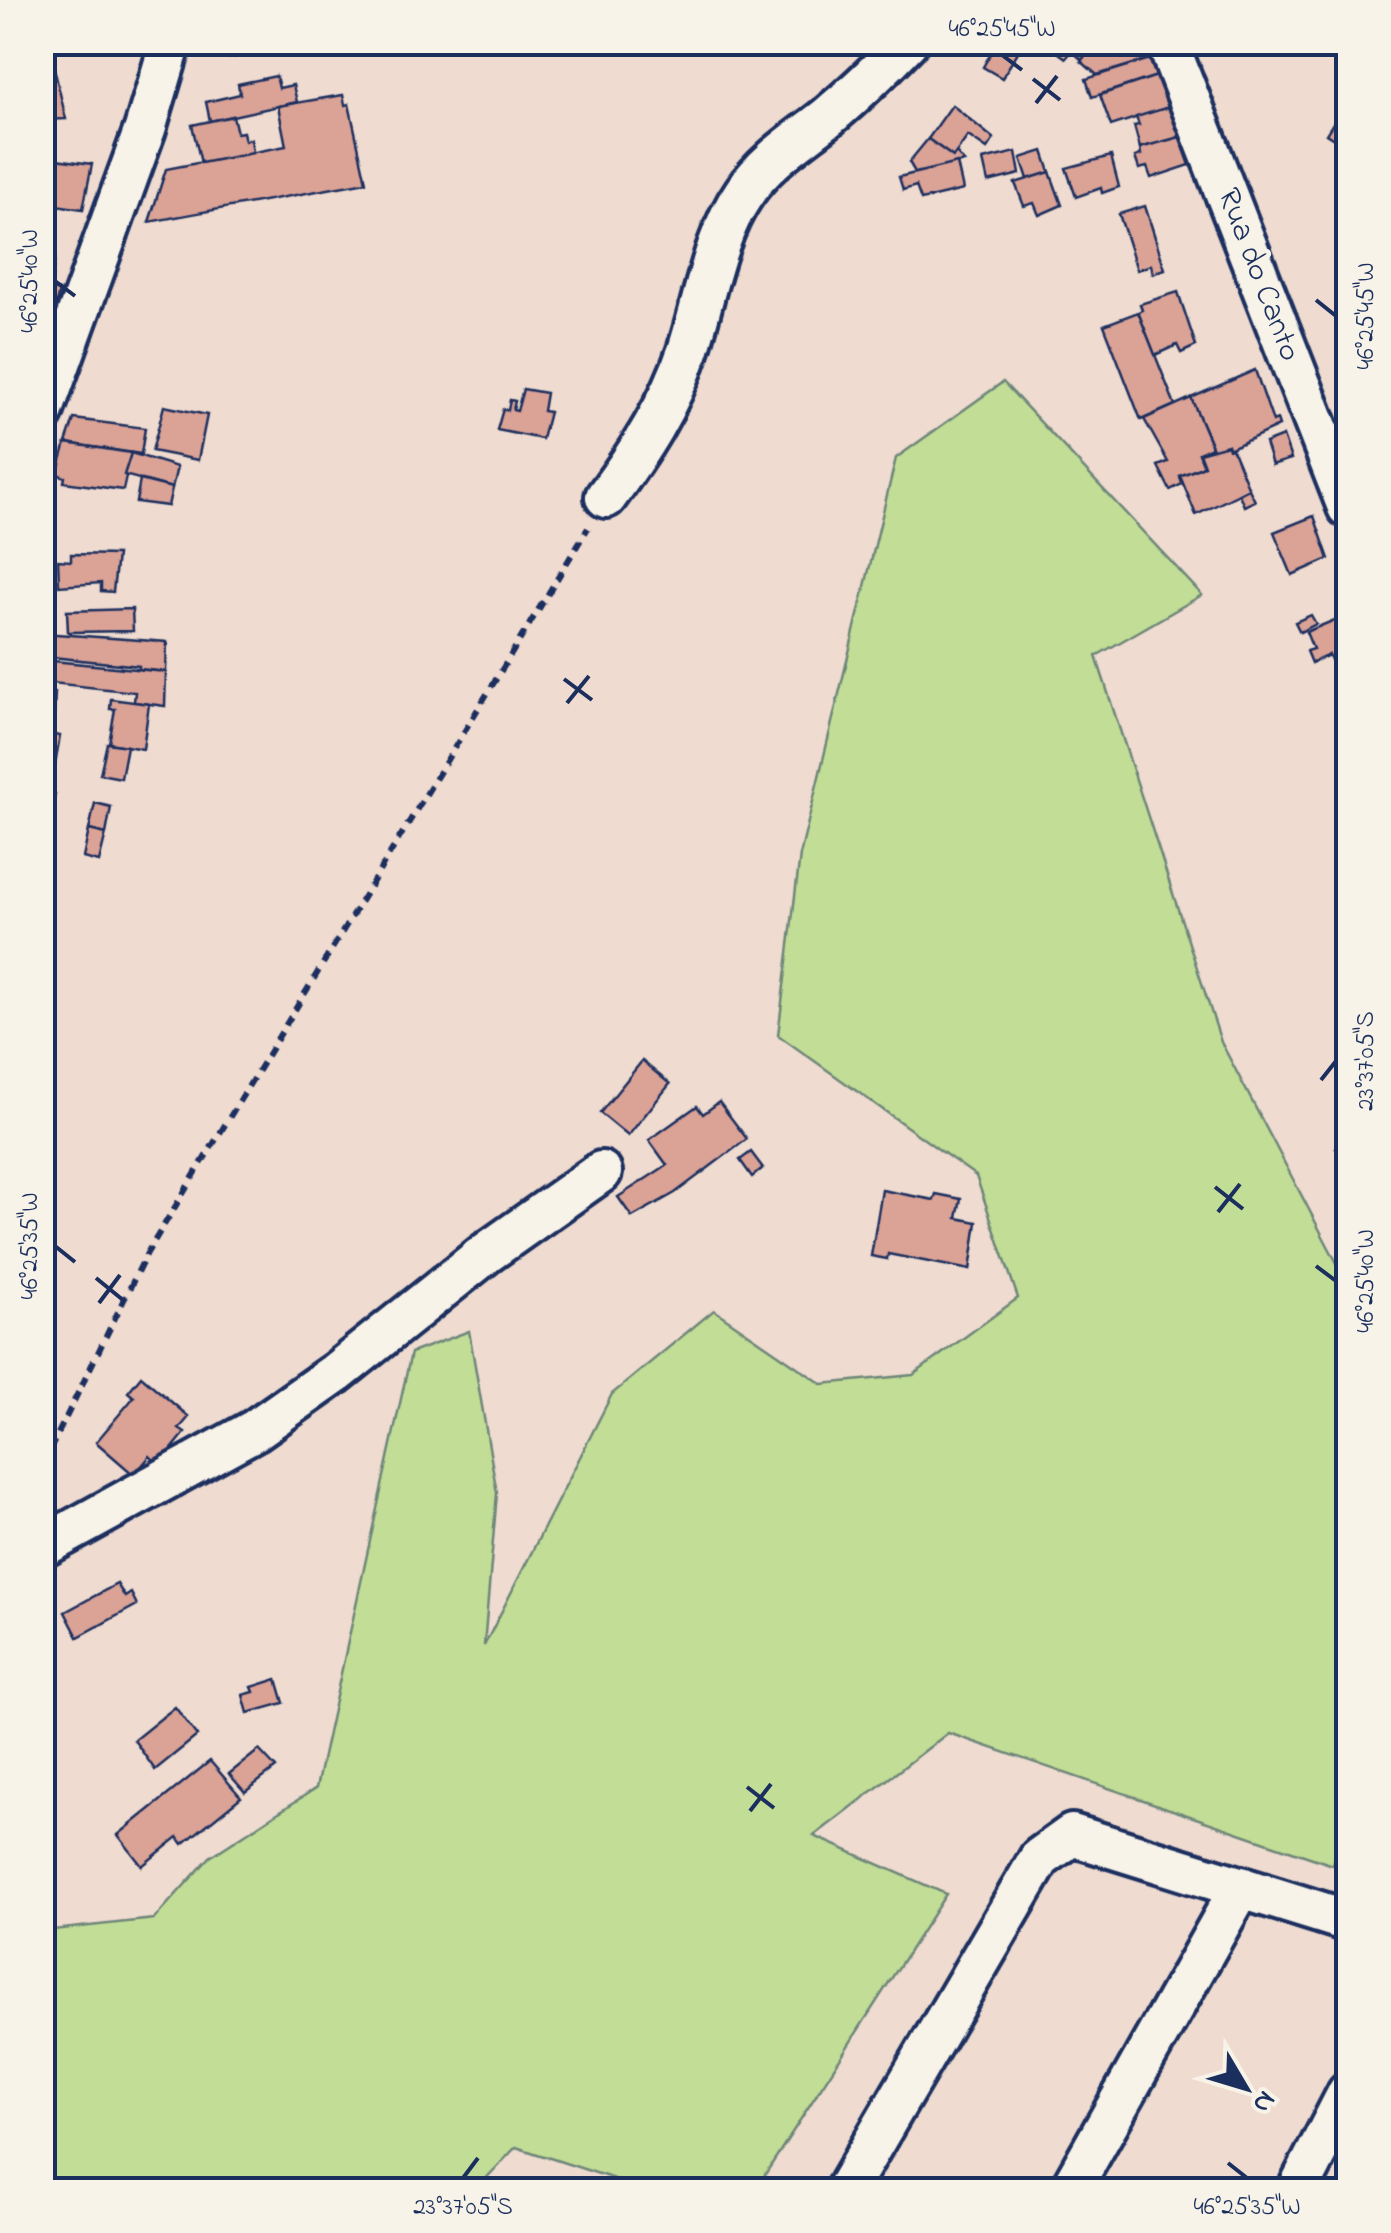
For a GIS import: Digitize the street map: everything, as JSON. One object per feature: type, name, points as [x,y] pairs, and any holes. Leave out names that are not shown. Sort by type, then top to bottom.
[{"type":"street","points":[[42,413],[145,129],[171,42]]},
{"type":"street","points":[[606,497],[640,451],[668,401],[687,354],[726,224],[745,192],[772,160],[828,116],[907,42]]},
{"type":"street","name":"Rua do Canto","points":[[1168,42],[1348,507]]},
{"type":"street","points":[[42,1547],[255,1430],[336,1373],[484,1254],[602,1172]]},
{"type":"street","points":[[846,2190],[1040,1858],[1072,1835],[1348,1921]]},
{"type":"street","points":[[1070,2190],[1242,1888]]},
{"type":"street","points":[[1298,2190],[1348,2093]]},
{"type":"path","points":[[42,1466],[147,1253],[606,497]]},
{"type":"green space","points":[[1003,382],[1202,595],[1096,656],[1221,1042],[1337,1263],[1348,1262],[1348,1800],[1333,1865],[948,1733],[814,1836],[946,1894],[755,2190],[648,2190],[516,2147],[475,2190],[43,2190],[43,1931],[154,1919],[210,1857],[316,1788],[411,1353],[469,1331],[497,1493],[484,1646],[612,1394],[714,1310],[822,1384],[913,1375],[1018,1298],[976,1176],[778,1035],[800,855],[896,458]]},
{"type":"building","points":[[42,42],[48,42],[66,119],[42,120]]},
{"type":"building","points":[[227,42],[297,42],[297,44],[230,58]]},
{"type":"building","points":[[997,42],[1024,42],[1002,78],[983,67]]},
{"type":"building","points":[[1063,42],[1097,42],[1082,60],[1072,51],[1066,58],[1056,51]]},
{"type":"building","points":[[1097,42],[1142,42],[1139,45],[1147,48],[1150,59],[1097,75],[1081,61]]},
{"type":"building","points":[[1150,59],[1157,76],[1092,97],[1086,79]]},
{"type":"building","points":[[276,76],[279,88],[293,85],[297,102],[210,121],[206,102],[240,94],[238,84]]},
{"type":"building","points":[[1157,76],[1169,107],[1111,126],[1100,95]]},
{"type":"building","points":[[343,95],[345,105],[349,104],[366,182],[149,222],[166,169],[286,146],[278,106]]},
{"type":"building","points":[[952,105],[994,139],[987,149],[968,136],[953,157],[928,139]]},
{"type":"building","points":[[1169,107],[1180,137],[1140,148],[1134,126],[1139,125],[1136,117]]},
{"type":"building","points":[[1340,112],[1348,117],[1348,148],[1326,134]]},
{"type":"building","points":[[233,116],[237,133],[243,132],[245,141],[251,139],[253,153],[201,163],[192,125]]},
{"type":"building","points":[[1180,137],[1190,165],[1151,178],[1147,167],[1139,169],[1135,157],[1141,155],[1140,148]]},
{"type":"building","points":[[928,139],[953,157],[956,153],[964,162],[916,174],[909,162]]},
{"type":"building","points":[[1043,151],[1050,172],[1028,179],[1021,158]]},
{"type":"building","points":[[1016,152],[1020,174],[988,182],[983,160]]},
{"type":"building","points":[[1111,156],[1119,187],[1102,193],[1101,188],[1076,197],[1066,168]]},
{"type":"building","points":[[42,157],[92,164],[83,209],[42,203]]},
{"type":"building","points":[[957,163],[963,190],[921,200],[916,186],[903,190],[899,177]]},
{"type":"building","points":[[1050,172],[1062,205],[1039,215],[1034,203],[1024,206],[1015,183]]},
{"type":"building","points":[[1145,206],[1165,269],[1153,274],[1151,265],[1137,270],[1119,214]]},
{"type":"building","points":[[42,244],[48,245],[47,257],[55,258],[51,284],[42,283]]},
{"type":"building","points":[[1340,248],[1348,250],[1346,267],[1337,265]]},
{"type":"building","points":[[42,287],[59,291],[42,361]]},
{"type":"building","points":[[1178,292],[1196,346],[1181,353],[1177,345],[1155,355],[1138,312],[1142,310],[1140,304]]},
{"type":"building","points":[[1138,312],[1175,405],[1141,420],[1104,325]]},
{"type":"building","points":[[1255,370],[1273,422],[1277,420],[1279,426],[1229,449],[1228,445],[1214,451],[1191,398]]},
{"type":"building","points":[[523,389],[546,393],[543,411],[549,412],[542,439],[497,430],[510,400],[515,401],[513,410],[517,411]]},
{"type":"building","points":[[1191,398],[1212,447],[1199,453],[1204,466],[1180,476],[1182,484],[1170,490],[1158,466],[1168,462],[1144,419]]},
{"type":"building","points":[[164,406],[207,415],[198,460],[152,451]]},
{"type":"building","points":[[74,419],[145,428],[141,454],[66,443]]},
{"type":"building","points":[[1283,436],[1291,459],[1272,465],[1265,443]]},
{"type":"building","points":[[66,443],[131,453],[123,490],[64,482],[65,477],[57,474]]},
{"type":"building","points":[[1228,445],[1249,489],[1196,515],[1180,476],[1204,466],[1199,453]]},
{"type":"building","points":[[131,453],[177,467],[172,488],[124,475]]},
{"type":"building","points":[[140,480],[172,488],[168,506],[136,502]]},
{"type":"building","points":[[1249,489],[1255,501],[1244,506],[1239,494]]},
{"type":"building","points":[[1314,516],[1329,559],[1292,575],[1274,532]]},
{"type":"building","points":[[71,554],[117,555],[113,592],[101,591],[101,583],[59,586],[58,560],[71,561]]},
{"type":"building","points":[[132,609],[133,631],[68,632],[67,611]]},
{"type":"building","points":[[1348,610],[1348,646],[1341,649],[1344,655],[1331,660],[1329,655],[1311,663],[1306,651],[1313,649],[1306,632],[1342,617],[1340,613]]},
{"type":"building","points":[[1311,615],[1316,624],[1300,632],[1295,622]]},
{"type":"building","points":[[42,633],[167,642],[166,672],[42,656]]},
{"type":"building","points":[[42,660],[166,672],[165,706],[134,702],[135,692],[42,682]]},
{"type":"building","points":[[42,690],[55,692],[53,734],[42,733]]},
{"type":"building","points":[[111,699],[149,704],[143,749],[109,743],[115,709],[110,709]]},
{"type":"building","points":[[42,733],[60,736],[55,764],[42,762]]},
{"type":"building","points":[[107,743],[127,746],[121,778],[100,774]]},
{"type":"building","points":[[42,792],[55,794],[49,821],[42,820]]},
{"type":"building","points":[[95,803],[111,807],[106,834],[89,830]]},
{"type":"building","points":[[42,820],[49,821],[43,849],[42,849]]},
{"type":"building","points":[[89,830],[106,834],[99,862],[83,858]]},
{"type":"building","points":[[642,1061],[670,1084],[628,1136],[600,1113]]},
{"type":"building","points":[[719,1102],[747,1139],[675,1193],[632,1217],[618,1197],[667,1165],[649,1140],[697,1106],[703,1114]]},
{"type":"building","points":[[1348,1143],[1348,1173],[1336,1148]]},
{"type":"building","points":[[751,1152],[763,1168],[752,1177],[740,1160]]},
{"type":"building","points":[[882,1190],[934,1200],[936,1194],[961,1199],[957,1218],[977,1222],[970,1270],[888,1254],[887,1259],[871,1256]]},
{"type":"building","points":[[141,1376],[189,1417],[179,1429],[185,1433],[159,1465],[150,1456],[134,1475],[96,1442],[134,1397],[128,1392]]},
{"type":"building","points":[[117,1584],[125,1597],[131,1593],[137,1605],[78,1637],[65,1612]]},
{"type":"building","points":[[277,1679],[284,1703],[248,1713],[243,1695],[254,1692],[252,1687]]},
{"type":"building","points":[[175,1707],[197,1736],[155,1770],[134,1740]]},
{"type":"building","points":[[259,1750],[276,1768],[245,1792],[229,1774]]},
{"type":"building","points":[[210,1761],[241,1797],[183,1844],[178,1837],[142,1866],[118,1835]]}]
